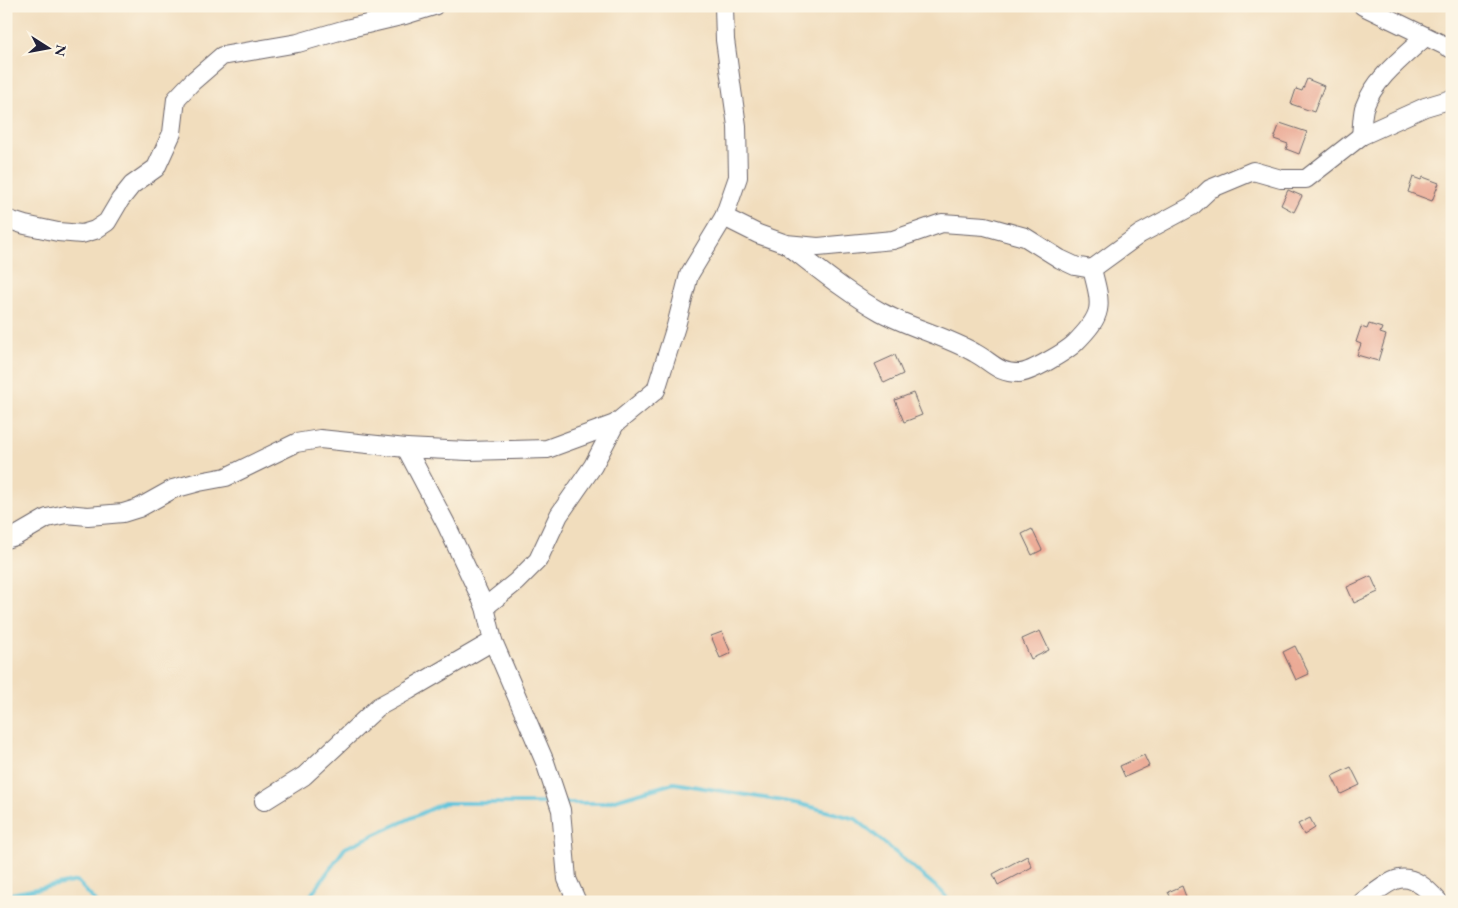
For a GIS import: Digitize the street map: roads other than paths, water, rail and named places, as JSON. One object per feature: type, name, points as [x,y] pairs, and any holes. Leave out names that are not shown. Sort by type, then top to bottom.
[{"type":"street","points":[[6,219],[58,232],[82,234],[95,230],[107,222],[120,200],[132,185],[156,168],[172,133],[176,99],[222,56],[298,43],[434,6]]},
{"type":"street","points":[[6,539],[16,536],[47,518],[66,514],[88,516],[123,513],[139,508],[173,489],[226,477],[296,443],[320,439],[406,448],[468,451],[547,449],[616,424],[656,390],[676,326],[688,275],[724,217],[738,177],[737,126],[725,40],[724,6]]},
{"type":"street","points":[[1362,6],[1452,49]]},
{"type":"street","points":[[1361,136],[1364,110],[1375,86],[1396,62],[1425,37]]},
{"type":"street","points":[[724,217],[758,234],[786,244],[818,248],[893,240],[942,223],[985,226],[1025,237],[1060,259],[1075,266],[1092,269],[1140,234],[1192,206],[1210,189],[1253,171],[1282,179],[1306,179],[1361,136],[1425,107],[1452,99]]},
{"type":"street","points":[[786,244],[839,285],[882,312],[976,353],[999,370],[1021,373],[1047,362],[1072,346],[1092,325],[1098,312],[1099,296],[1092,269]]},
{"type":"street","points":[[485,607],[516,582],[538,560],[558,515],[593,466],[616,424]]},
{"type":"street","points":[[406,448],[446,524],[485,607],[493,641],[545,762],[561,810],[567,879],[577,902]]},
{"type":"street","points":[[264,801],[304,776],[378,707],[493,641]]},
{"type":"street","points":[[1362,902],[1390,882],[1405,877],[1420,884],[1439,902]]},
{"type":"waterway","points":[[565,803],[604,803],[674,783],[800,804],[856,819],[941,891],[950,902]]},
{"type":"waterway","points":[[306,902],[345,848],[444,803],[553,803]]},
{"type":"waterway","points":[[6,895],[77,881],[96,902]]}]
